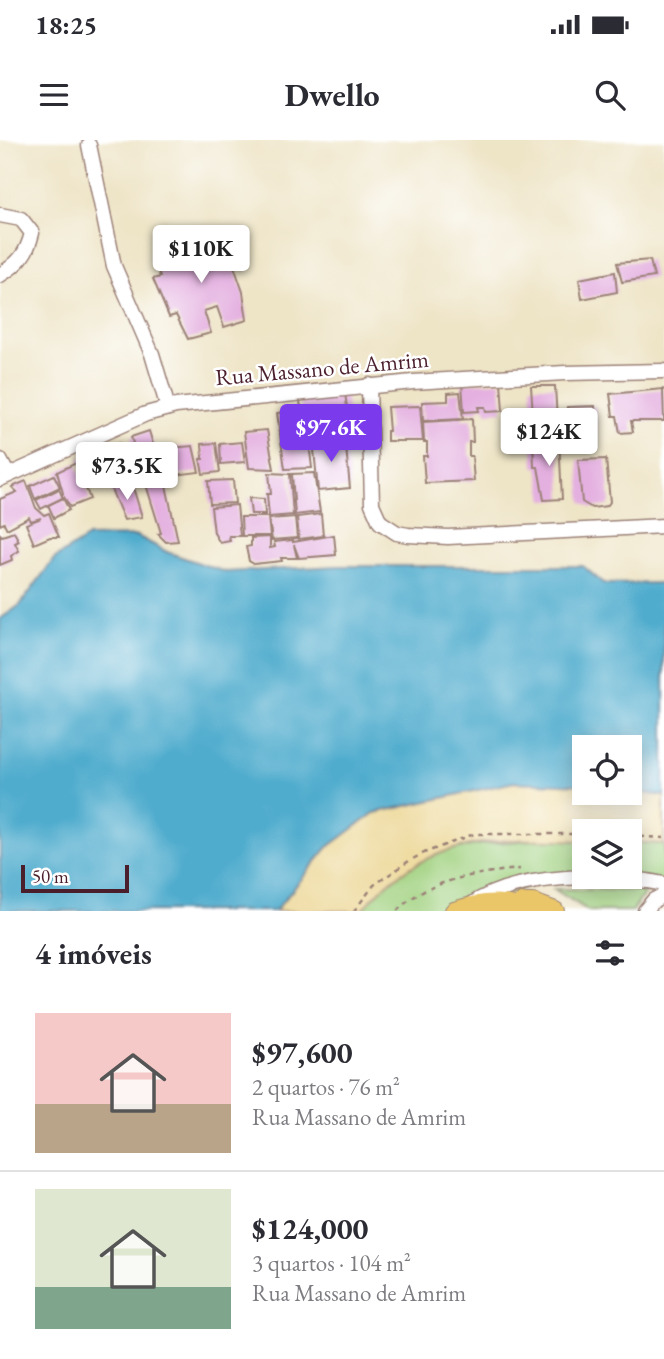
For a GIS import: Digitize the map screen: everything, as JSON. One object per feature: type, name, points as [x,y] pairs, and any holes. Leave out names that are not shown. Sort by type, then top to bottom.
[{"type":"main road","points":[[462,909],[516,907],[533,903],[555,911]]},
{"type":"main road","points":[[516,907],[534,911]]},
{"type":"street","points":[[89,145],[114,266],[152,354],[169,408]]},
{"type":"street","points":[[0,215],[22,219],[32,233],[28,249],[17,264],[0,275]]},
{"type":"street","name":"Rua Massano de Amrim","points":[[4,477],[146,414],[169,408],[369,385],[565,373],[664,371]]},
{"type":"street","points":[[369,385],[372,504],[380,522],[397,533],[448,537],[664,526]]},
{"type":"street","points":[[0,460],[4,477]]},
{"type":"street","points":[[462,909],[484,895],[541,882],[594,878],[664,884]]},
{"type":"street","points":[[645,911],[654,900],[664,895]]},
{"type":"path","points":[[354,911],[374,885],[409,861],[474,834],[572,834]]},
{"type":"path","points":[[642,837],[664,838]]},
{"type":"path","points":[[397,911],[406,901],[436,885],[495,871],[529,868]]},
{"type":"green space","points":[[548,839],[572,840],[572,883],[541,882],[454,911],[359,911],[402,872],[423,860],[466,846]]},
{"type":"green space","points":[[642,843],[664,844],[664,884],[642,884]]},
{"type":"green space","points":[[554,889],[646,891],[632,911],[589,911]]},
{"type":"sand","points":[[514,782],[572,784],[572,805],[642,805],[642,793],[664,796],[664,844],[642,843],[642,819],[572,819],[572,841],[491,842],[435,855],[409,868],[384,887],[362,911],[275,911],[327,848],[374,813]]},
{"type":"water","points":[[137,536],[167,552],[225,572],[338,566],[583,566],[604,584],[664,583],[664,796],[642,793],[642,735],[572,735],[572,784],[514,782],[374,813],[327,848],[275,911],[0,911],[0,619],[20,605],[54,559],[88,537]]},
{"type":"building","points":[[221,229],[243,292],[247,320],[224,327],[217,307],[204,311],[211,333],[188,339],[176,315],[169,317],[153,279],[160,277],[155,260],[194,247],[192,237]]},
{"type":"building","points":[[650,260],[654,277],[622,282],[617,263]]},
{"type":"building","points":[[615,272],[617,292],[582,299],[579,279]]},
{"type":"building","points":[[501,382],[503,411],[486,412],[485,407],[478,407],[479,411],[464,412],[462,383]]},
{"type":"building","points":[[531,386],[555,386],[558,438],[531,439],[529,429],[534,429]]},
{"type":"building","points":[[663,389],[664,421],[631,421],[633,432],[620,433],[617,416],[613,416],[610,394]]},
{"type":"building","points":[[345,392],[348,417],[303,420],[299,395]]},
{"type":"building","points":[[460,392],[463,419],[423,421],[422,402],[448,401],[448,393]]},
{"type":"building","points":[[420,406],[423,441],[387,441],[387,407]]},
{"type":"building","points":[[595,406],[597,441],[568,442],[567,407]]},
{"type":"building","points":[[299,410],[301,427],[307,427],[312,468],[285,469],[277,413]]},
{"type":"building","points":[[472,419],[473,442],[469,442],[469,456],[472,456],[474,481],[425,483],[423,456],[427,456],[427,442],[424,442],[423,422]]},
{"type":"building","points":[[267,430],[274,469],[249,468],[244,432]]},
{"type":"building","points":[[149,431],[162,473],[144,477],[131,437]]},
{"type":"building","points":[[345,437],[350,488],[318,491],[313,439]]},
{"type":"building","points":[[559,439],[562,499],[544,500],[538,467],[534,467],[533,441]]},
{"type":"building","points":[[242,442],[245,462],[221,464],[220,444]]},
{"type":"building","points":[[119,443],[133,482],[110,488],[98,451]]},
{"type":"building","points":[[216,443],[220,472],[203,474],[200,459],[203,459],[202,444]]},
{"type":"building","points":[[193,446],[199,472],[167,476],[157,449]]},
{"type":"building","points":[[90,455],[92,459],[98,456],[106,479],[91,485],[79,459]]},
{"type":"building","points":[[606,459],[610,502],[607,506],[592,508],[582,502],[578,460]]},
{"type":"building","points":[[76,463],[90,499],[70,507],[64,497],[41,509],[36,500],[59,489],[62,496],[57,472]]},
{"type":"building","points":[[269,473],[290,474],[293,515],[269,517]]},
{"type":"building","points":[[314,473],[320,512],[295,515],[292,474]]},
{"type":"building","points":[[54,475],[60,487],[35,499],[30,486]]},
{"type":"building","points":[[164,476],[178,541],[166,542],[158,534],[161,533],[144,478]]},
{"type":"building","points":[[233,480],[235,503],[210,504],[208,481]]},
{"type":"building","points":[[26,481],[36,508],[44,515],[49,513],[59,537],[50,537],[34,544],[26,524],[41,518],[31,521],[29,517],[7,529],[4,523],[0,525],[0,499],[17,492],[12,487]]},
{"type":"building","points":[[132,484],[142,517],[124,520],[111,489]]},
{"type":"building","points":[[63,498],[69,510],[54,518],[48,505]]},
{"type":"building","points":[[249,498],[264,499],[265,514],[251,514]]},
{"type":"building","points":[[237,505],[240,536],[229,536],[230,541],[220,543],[214,533],[211,507]]},
{"type":"building","points":[[321,514],[323,536],[299,539],[297,517]]},
{"type":"building","points":[[241,517],[268,517],[270,536],[242,536]]},
{"type":"building","points":[[295,517],[297,538],[272,540],[269,519]]},
{"type":"building","points":[[14,532],[19,541],[15,543],[19,551],[11,556],[12,560],[0,565],[0,534],[2,536]]},
{"type":"building","points":[[334,535],[336,555],[299,558],[294,545],[297,558],[281,558],[282,561],[254,564],[249,561],[246,547],[251,546],[251,538],[270,537],[270,548],[275,547],[274,542],[293,542]]}]
